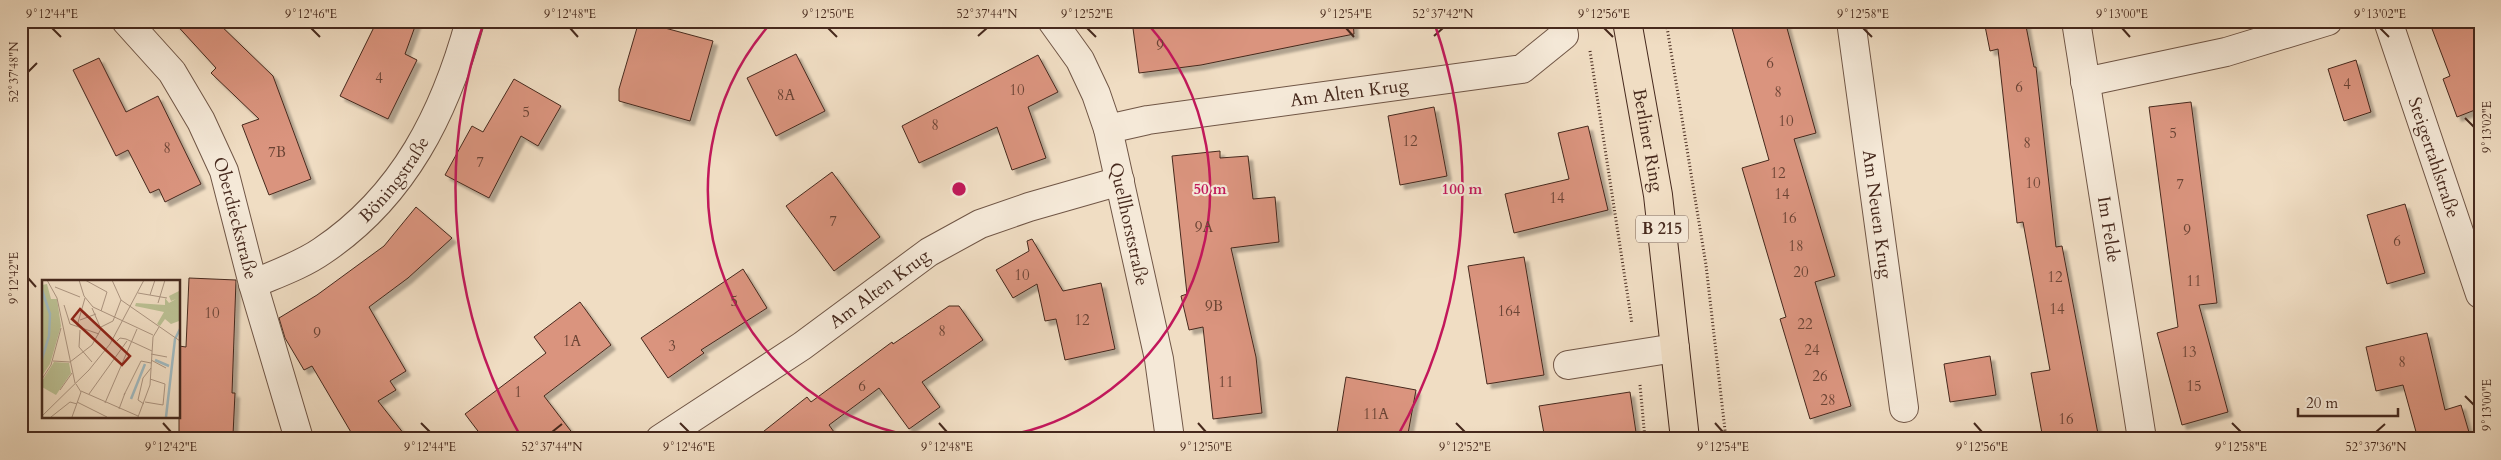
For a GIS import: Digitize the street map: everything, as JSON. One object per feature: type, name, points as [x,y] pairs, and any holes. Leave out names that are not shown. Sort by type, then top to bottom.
[{"type":"main road","name":"Berliner Ring","points":[[1627,21],[1658,196],[1684,439]]},
{"type":"street","name":"Oberdieckstraße","points":[[126,21],[172,72],[201,120],[224,171],[254,284],[299,439]]},
{"type":"street","name":"Böningstraße","points":[[254,284],[322,251],[356,224],[386,193],[412,161],[432,127],[456,70],[470,21]]},
{"type":"street","name":"Quellhorststraße","points":[[1052,21],[1080,60],[1096,94],[1108,129],[1158,358],[1170,439]]},
{"type":"street","name":"Am Alten Krug","points":[[1108,129],[1148,120],[1522,69],[1564,35],[1561,21]]},
{"type":"street","name":"Am Neuen Krug","points":[[1851,21],[1904,408]]},
{"type":"street","name":"Im Felde","points":[[2076,21],[2142,439]]},
{"type":"street","points":[[2085,82],[2226,52],[2328,21]]},
{"type":"street","name":"Steigertahlstraße","points":[[2388,21],[2480,294]]},
{"type":"street","name":"Am Alten Krug","points":[[660,439],[802,346],[938,247],[980,224],[1029,206],[1120,181]]},
{"type":"street","points":[[1568,365],[1675,348]]},
{"type":"path","points":[[1666,21],[1706,264],[1726,439]]},
{"type":"path","points":[[1590,48],[1636,354],[1645,439]]},
{"type":"building","points":[[173,21],[216,21],[273,76],[311,179],[269,195],[242,125],[259,119],[211,73],[216,68]]},
{"type":"building","points":[[377,21],[417,21],[405,54],[417,60],[388,119],[340,96]]},
{"type":"building","points":[[639,21],[713,41],[690,121],[619,101],[619,89]]},
{"type":"building","points":[[1132,21],[1353,21],[1354,34],[1201,65],[1139,73]]},
{"type":"building","points":[[1730,21],[1785,21],[1816,133],[1794,139],[1835,276],[1815,282],[1851,406],[1810,419],[1780,319],[1786,317],[1742,168],[1769,160]]},
{"type":"building","points":[[1984,21],[2025,21],[2034,67],[2036,67],[2056,247],[2062,246],[2099,439],[2043,439],[2031,373],[2050,370],[2023,222],[2017,223],[1998,49],[1990,51]]},
{"type":"building","points":[[2429,21],[2480,21],[2480,108],[2457,117],[2443,79],[2450,76]]},
{"type":"building","points":[[796,54],[825,111],[776,136],[747,78]]},
{"type":"building","points":[[1038,55],[1058,92],[1028,107],[1046,158],[1012,170],[997,127],[919,163],[902,126]]},
{"type":"building","points":[[99,58],[126,112],[158,96],[201,184],[165,202],[159,189],[150,193],[128,150],[116,156],[73,70]]},
{"type":"building","points":[[2356,60],[2371,112],[2344,121],[2328,69]]},
{"type":"building","points":[[514,79],[561,106],[538,146],[521,136],[489,198],[445,175],[472,126],[483,132]]},
{"type":"building","points":[[2191,102],[2217,303],[2199,305],[2228,412],[2182,425],[2157,333],[2178,327],[2149,107]]},
{"type":"building","points":[[1434,107],[1447,176],[1400,185],[1388,116]]},
{"type":"building","points":[[1588,126],[1608,210],[1514,233],[1505,194],[1569,179],[1558,133]]},
{"type":"building","points":[[1220,151],[1220,158],[1248,156],[1253,199],[1275,197],[1279,242],[1231,248],[1256,357],[1262,413],[1213,419],[1203,327],[1189,330],[1181,296],[1187,294],[1172,156]]},
{"type":"building","points":[[832,172],[880,237],[834,271],[786,206]]},
{"type":"building","points":[[2405,204],[2425,273],[2387,284],[2367,215]]},
{"type":"building","points":[[416,207],[452,238],[408,278],[369,307],[406,371],[390,381],[396,390],[378,401],[408,439],[355,439],[312,366],[304,370],[285,338],[279,318],[317,295],[384,246]]},
{"type":"building","points":[[1032,239],[1063,291],[1101,283],[1115,349],[1065,360],[1056,319],[1045,321],[1037,284],[1013,298],[996,270],[1029,251],[1027,241]]},
{"type":"building","points":[[1524,257],[1544,375],[1487,384],[1468,266]]},
{"type":"building","points":[[743,269],[767,308],[701,350],[704,353],[668,378],[641,338]]},
{"type":"building","points":[[189,278],[236,280],[232,393],[235,393],[233,435],[179,433],[180,346],[186,347]]},
{"type":"building","points":[[580,302],[611,345],[544,396],[577,439],[484,439],[465,414],[546,353],[534,337]]},
{"type":"building","points":[[949,306],[959,306],[983,340],[922,382],[940,407],[909,429],[879,388],[829,425],[839,439],[754,439],[807,397],[811,402],[892,342],[893,344]]},
{"type":"building","points":[[2427,333],[2445,410],[2461,405],[2471,439],[2418,439],[2403,385],[2376,391],[2366,347]]},
{"type":"building","points":[[1990,356],[1996,395],[1950,402],[1944,364]]},
{"type":"building","points":[[1346,377],[1416,390],[1407,439],[1336,439]]},
{"type":"building","points":[[1630,392],[1637,439],[1545,439],[1539,406]]}]
